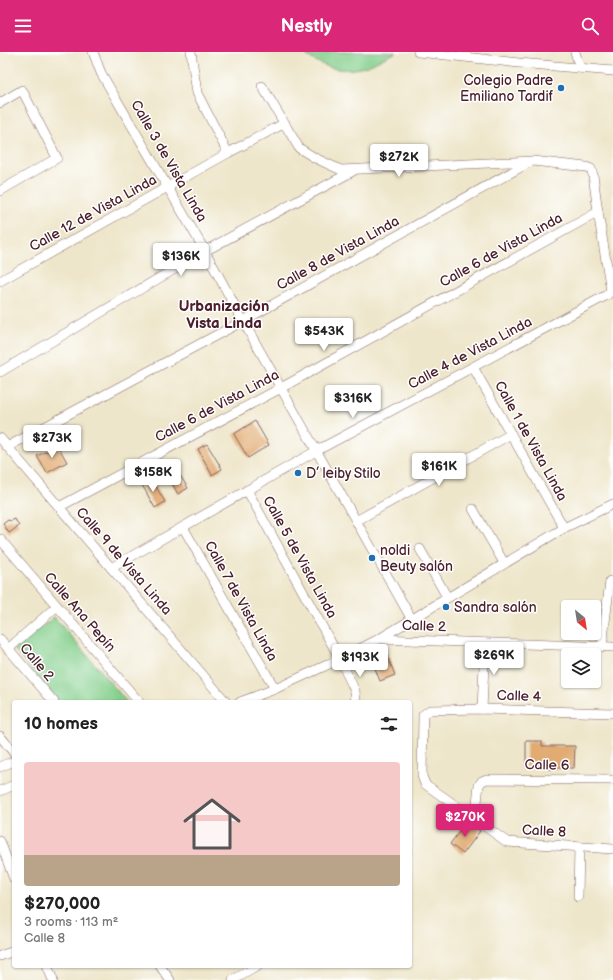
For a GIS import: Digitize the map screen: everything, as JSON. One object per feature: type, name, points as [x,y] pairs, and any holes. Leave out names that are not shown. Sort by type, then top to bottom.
[{"type":"street","name":"Calle 3 de Vista Linda","points":[[93,52],[101,72],[411,618]]},
{"type":"street","points":[[191,52],[197,93],[228,153]]},
{"type":"street","points":[[418,52],[518,64],[613,71]]},
{"type":"street","points":[[575,52],[580,68]]},
{"type":"street","points":[[262,86],[300,148],[315,158],[341,170],[533,161],[586,167],[591,169],[593,175],[598,212]]},
{"type":"street","points":[[0,103],[22,90],[57,158],[0,191]]},
{"type":"street","name":"Calle 12 de Vista Linda","points":[[0,281],[228,153],[285,123]]},
{"type":"street","name":"Calle 8 de Vista Linda","points":[[7,447],[243,321],[533,161]]},
{"type":"street","points":[[0,372],[204,251],[355,170]]},
{"type":"street","name":"Calle 4 de Vista Linda","points":[[111,568],[316,451],[607,295],[611,291],[598,212]]},
{"type":"street","name":"Calle 6 de Vista Linda","points":[[59,507],[281,388],[598,212]]},
{"type":"street","name":"Calle 1 de Vista Linda","points":[[473,367],[564,528]]},
{"type":"street","points":[[356,521],[511,434]]},
{"type":"street","name":"Calle 9 de Vista Linda","points":[[0,438],[224,700]]},
{"type":"street","name":"Calle 5 de Vista Linda","points":[[247,490],[340,659],[355,691],[356,700]]},
{"type":"street","points":[[245,700],[275,689],[379,639],[411,618],[564,528],[613,504]]},
{"type":"street","points":[[473,509],[504,564]]},
{"type":"street","name":"Calle 7 de Vista Linda","points":[[184,527],[275,689]]},
{"type":"street","name":"Calle Ana Pepín","points":[[0,539],[136,700]]},
{"type":"street","points":[[420,549],[447,597]]},
{"type":"street","points":[[602,647],[610,581]]},
{"type":"street","points":[[8,649],[56,607]]},
{"type":"street","name":"Calle 2","points":[[379,639],[613,648]]},
{"type":"street","name":"Calle 2","points":[[0,640],[52,700]]},
{"type":"street","points":[[482,710],[484,643]]},
{"type":"street","name":"Calle 4","points":[[423,780],[423,715],[430,710],[613,713]]},
{"type":"street","points":[[0,736],[12,751]]},
{"type":"street","points":[[0,767],[12,762]]},
{"type":"street","name":"Calle 6","points":[[475,820],[479,785],[482,781],[487,779],[613,780]]},
{"type":"street","name":"Calle 8","points":[[423,780],[426,784],[507,842],[613,849]]},
{"type":"street","points":[[0,791],[12,786]]},
{"type":"street","points":[[0,841],[12,873]]},
{"type":"street","points":[[578,897],[579,847]]},
{"type":"street","points":[[0,956],[12,952]]},
{"type":"street","points":[[48,968],[52,980]]},
{"type":"street","points":[[161,968],[167,979]]},
{"type":"street","points":[[233,980],[254,968]]},
{"type":"green space","points":[[307,52],[395,53],[370,65],[345,70],[322,64],[307,56]]},
{"type":"green space","points":[[54,617],[125,700],[58,700],[14,649]]},
{"type":"building","points":[[255,421],[269,445],[248,458],[234,434]]},
{"type":"building","points":[[207,444],[222,469],[212,475],[198,449]]},
{"type":"building","points":[[58,446],[67,462],[47,473],[37,456]]},
{"type":"building","points":[[176,469],[188,488],[178,494],[167,475]]},
{"type":"building","points":[[151,478],[165,502],[155,508],[141,483]]},
{"type":"building","points":[[15,519],[19,526],[9,533],[3,524],[8,520],[11,521]]},
{"type":"building","points":[[386,652],[395,675],[380,681],[371,658]]},
{"type":"building","points":[[526,741],[542,741],[542,746],[575,746],[574,768],[548,769],[549,767],[526,767]]},
{"type":"building","points":[[467,821],[480,831],[463,854],[450,844]]},
{"type":"place","name":"Colegio Padre Emiliano Tardif","points":[[561,88]]},
{"type":"place","name":"D’ leiby Stilo","points":[[298,473]]},
{"type":"place","name":"noldi Beuty salón","points":[[372,558]]},
{"type":"place","name":"Sandra salón","points":[[446,607]]},
{"type":"district","name":"Urbanización Vista Linda","points":[[224,314]]}]
